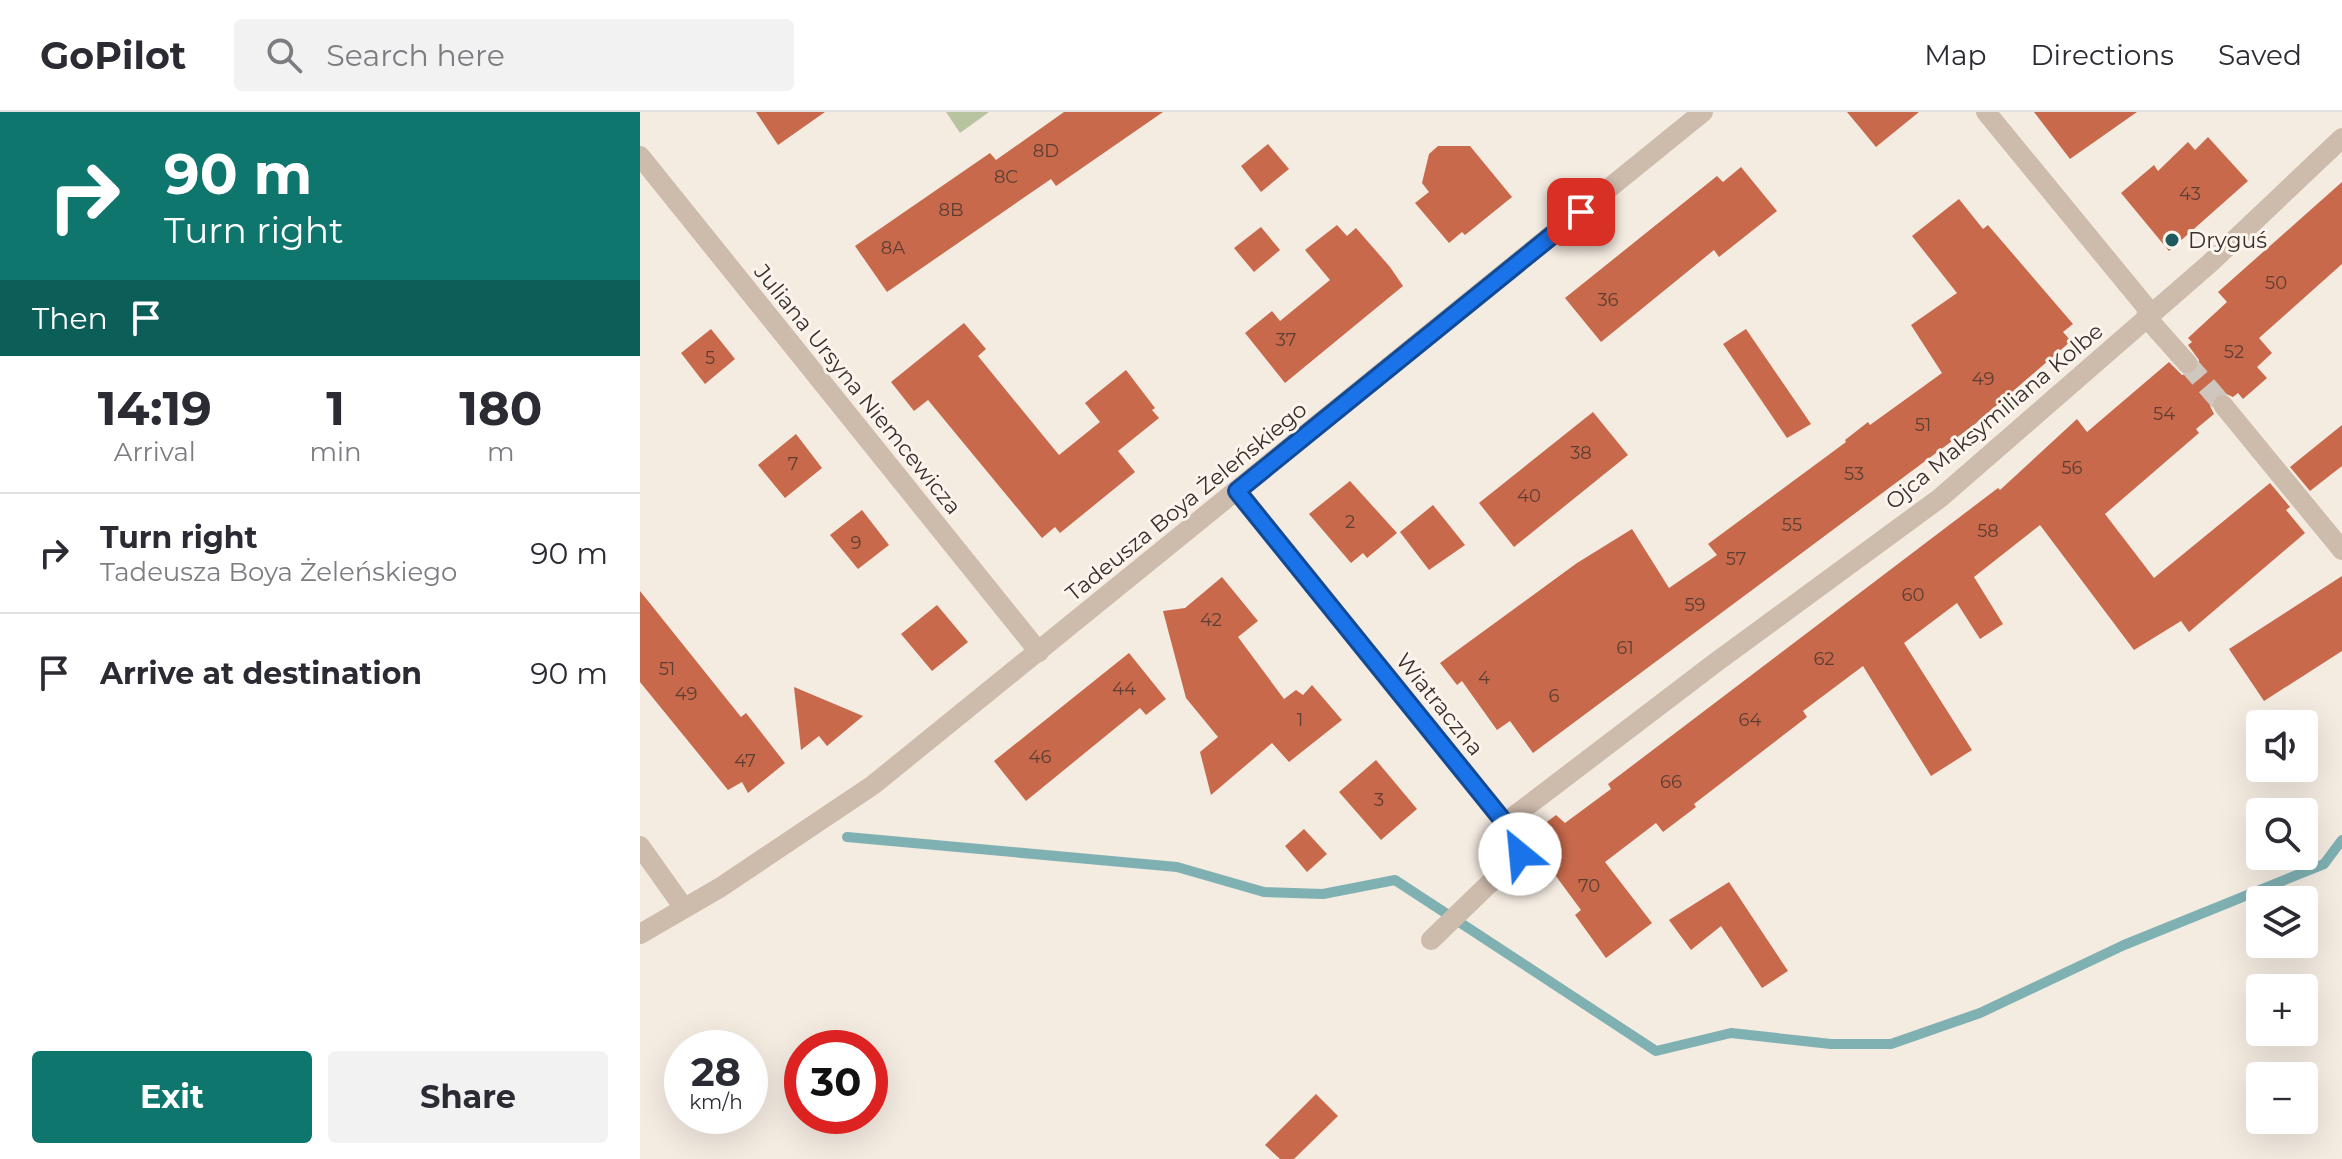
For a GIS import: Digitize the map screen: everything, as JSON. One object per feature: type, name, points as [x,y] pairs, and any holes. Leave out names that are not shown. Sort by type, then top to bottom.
[{"type":"street","name":"Tadeusza Boya Żeleńskiego","points":[[640,934],[721,887],[873,785],[1703,112]]},
{"type":"street","points":[[1986,112],[2187,363]]},
{"type":"street","name":"Ojca Maksymiliana Kolbe","points":[[1505,823],[1715,663],[1940,498],[2209,264],[2342,138]]},
{"type":"street","name":"Juliana Ursyna Niemcewicza","points":[[640,156],[1039,652]]},
{"type":"street","points":[[2223,405],[2342,550]]},
{"type":"street","name":"Wiatraczna","points":[[1237,491],[1505,823],[1520,854],[1431,940]]},
{"type":"street","points":[[640,846],[684,908]]},
{"type":"green space","points":[[946,112],[989,112],[960,133]]},
{"type":"building","points":[[756,112],[825,112],[778,145]]},
{"type":"building","points":[[1064,112],[1163,112],[1056,186],[1051,179],[887,292],[855,246],[990,153],[996,160]]},
{"type":"building","points":[[1847,112],[1919,112],[1876,147]]},
{"type":"building","points":[[2034,112],[2137,112],[2070,159]]},
{"type":"building","points":[[2208,137],[2248,181],[2169,251],[2121,193],[2154,165],[2158,171],[2188,142],[2195,150]]},
{"type":"building","points":[[1268,144],[1289,169],[1261,192],[1241,166]]},
{"type":"building","points":[[1438,146],[1470,146],[1512,197],[1465,235],[1462,232],[1449,243],[1415,203],[1429,192],[1422,183],[1429,154]]},
{"type":"building","points":[[1741,167],[1777,211],[1719,257],[1714,250],[1601,342],[1565,298],[1717,176],[1723,182]]},
{"type":"building","points":[[2342,182],[2342,264],[2259,338],[2272,353],[2257,367],[2267,378],[2243,399],[2238,393],[2233,397],[2222,392],[2214,396],[2210,406],[2214,414],[2196,429],[2199,433],[2105,514],[2154,578],[2270,483],[2290,507],[2286,510],[2305,533],[2189,632],[2181,621],[2134,650],[2040,525],[1974,577],[2003,624],[1980,639],[1957,603],[1904,643],[1972,750],[1931,776],[1863,666],[1803,711],[1807,717],[1694,804],[1696,807],[1663,832],[1656,823],[1605,862],[1652,923],[1606,958],[1575,915],[1581,910],[1527,837],[1556,815],[1565,823],[1611,789],[1608,784],[1998,488],[2000,490],[2077,419],[2087,432],[2169,362],[2182,375],[2195,373],[2199,360],[2188,345],[2192,342],[2188,338],[2227,302],[2218,292]]},
{"type":"building","points":[[1959,199],[1983,229],[1988,225],[2073,324],[2063,332],[2071,341],[1975,424],[1533,753],[1510,721],[1497,730],[1462,681],[1457,685],[1440,663],[1577,563],[1632,529],[1669,588],[1717,555],[1708,544],[1846,442],[1868,422],[1870,425],[1942,373],[1911,325],[1957,293],[1912,236]]},
{"type":"building","points":[[1337,225],[1347,236],[1356,228],[1403,286],[1285,383],[1245,333],[1272,311],[1280,321],[1330,280],[1305,250]]},
{"type":"building","points":[[1261,227],[1280,250],[1254,272],[1234,248]]},
{"type":"building","points":[[964,323],[986,349],[978,356],[1059,455],[1100,422],[1085,403],[1126,370],[1155,408],[1152,410],[1159,418],[1118,451],[1135,472],[1060,533],[1055,527],[1042,538],[928,400],[914,411],[891,382]]},
{"type":"building","points":[[711,329],[735,359],[705,384],[681,353]]},
{"type":"building","points":[[1746,329],[1811,424],[1787,438],[1723,344]]},
{"type":"building","points":[[1593,412],[1628,455],[1514,547],[1479,503]]},
{"type":"building","points":[[2342,425],[2342,466],[2310,491],[2290,467]]},
{"type":"building","points":[[796,434],[822,468],[785,498],[758,465]]},
{"type":"building","points":[[1350,481],[1397,533],[1367,558],[1363,553],[1351,563],[1309,514]]},
{"type":"building","points":[[1433,505],[1465,545],[1429,570],[1400,532]]},
{"type":"building","points":[[862,510],[889,545],[858,569],[830,535]]},
{"type":"building","points":[[2342,576],[2342,651],[2264,701],[2229,649]]},
{"type":"building","points":[[1222,577],[1258,621],[1238,637],[1284,699],[1296,690],[1303,695],[1312,685],[1342,720],[1289,762],[1272,743],[1211,795],[1200,752],[1218,737],[1186,698],[1163,611],[1185,608]]},
{"type":"building","points":[[640,591],[741,717],[746,713],[785,763],[748,793],[742,782],[728,790],[640,682]]},
{"type":"building","points":[[937,605],[968,642],[932,671],[901,634]]},
{"type":"building","points":[[1129,653],[1166,699],[1146,715],[1140,708],[1026,801],[994,761]]},
{"type":"building","points":[[794,687],[863,716],[827,746],[819,736],[801,750]]},
{"type":"building","points":[[1376,760],[1417,809],[1381,840],[1339,792]]},
{"type":"building","points":[[1304,829],[1327,854],[1307,872],[1285,846]]},
{"type":"building","points":[[1729,882],[1788,971],[1762,988],[1721,926],[1691,950],[1669,920]]},
{"type":"building","points":[[1316,1094],[1338,1116],[1294,1159],[1280,1159],[1265,1145]]},
{"type":"waterway","points":[[847,837],[1177,867],[1264,892],[1323,894],[1395,880],[1656,1051],[1731,1033],[1831,1044],[1891,1044],[1980,1013],[2124,945],[2324,864],[2342,840]]},
{"type":"tunnel","points":[[2187,363],[2223,405]]},
{"type":"place","name":"Dryguś","points":[[2172,240]]},
{"type":"route","points":[[1520,854],[1505,823],[1237,491],[1581,212]]}]
